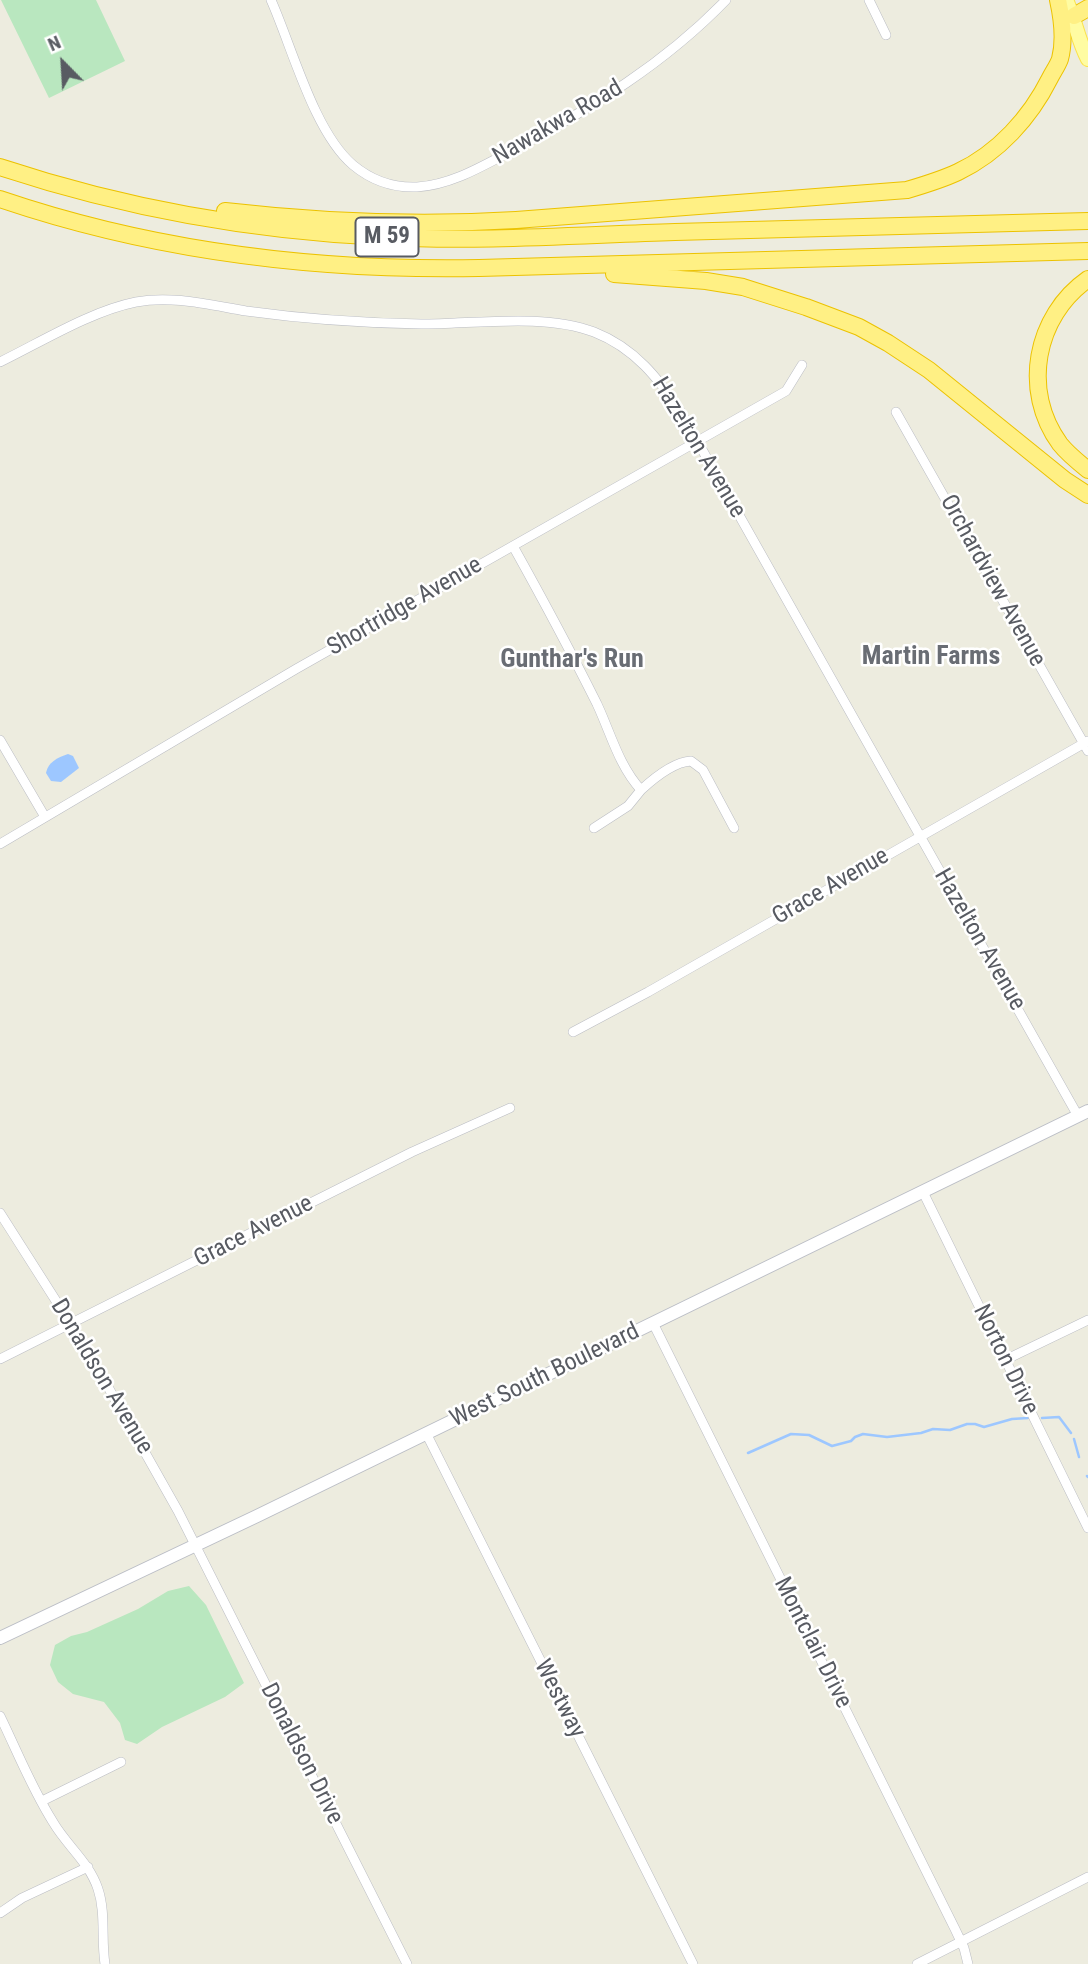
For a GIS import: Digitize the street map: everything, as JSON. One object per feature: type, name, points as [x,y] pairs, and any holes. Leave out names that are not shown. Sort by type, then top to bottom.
[{"type":"highway","points":[[103,197],[326,220],[434,223],[516,220],[906,190],[958,172],[979,160],[1005,139],[1031,110],[1043,93],[1060,58],[1062,36],[1058,0]]},
{"type":"highway","name":"M 59","points":[[0,167],[103,197],[178,213],[316,233],[407,238],[1088,221]]},
{"type":"highway","name":"M 59","points":[[0,199],[144,237],[309,263],[400,268],[528,267],[1088,251]]},
{"type":"highway","points":[[528,267],[684,279],[743,287],[859,327],[929,370],[1065,480],[1088,495]]},
{"type":"highway","points":[[1088,279],[1065,299],[1047,327],[1039,353],[1037,384],[1042,409],[1059,442],[1088,470]]},
{"type":"main road","points":[[1066,0],[1081,12],[1088,33]]},
{"type":"main road","points":[[1081,12],[1082,49],[1088,60]]},
{"type":"street","name":"Nawakwa Road","points":[[271,0],[323,124],[345,158],[366,175],[396,186],[417,187],[445,182],[477,169],[584,110],[625,85],[691,34],[726,0]]},
{"type":"street","points":[[869,0],[886,36]]},
{"type":"street","name":"Hazelton Avenue","points":[[0,362],[96,315],[127,304],[159,300],[361,321],[421,324],[533,321],[557,323],[602,335],[617,343],[639,359],[665,388],[1060,1081],[1083,1114]]},
{"type":"street","name":"Shortridge Avenue","points":[[0,844],[284,676],[786,391],[802,365]]},
{"type":"street","name":"Orchardview Avenue","points":[[896,412],[1087,745]]},
{"type":"street","points":[[513,546],[563,635],[607,725],[623,766],[641,790]]},
{"type":"street","points":[[0,740],[46,817]]},
{"type":"street","name":"Grace Avenue","points":[[573,1032],[1087,745]]},
{"type":"street","points":[[594,828],[620,812],[648,784],[678,764],[691,761],[703,770],[734,828]]},
{"type":"street","name":"Grace Avenue","points":[[0,1359],[412,1152],[510,1108]]},
{"type":"street","name":"West South Boulevard","points":[[0,1638],[1083,1114]]},
{"type":"street","name":"Norton Drive","points":[[923,1192],[1088,1528]]},
{"type":"street","name":"Donaldson Avenue","points":[[0,1213],[71,1324],[158,1474],[195,1545]]},
{"type":"street","points":[[1005,1360],[1088,1320]]},
{"type":"street","name":"Montclair Drive","points":[[653,1324],[961,1942],[968,1964]]},
{"type":"street","name":"Westway","points":[[426,1433],[693,1964]]},
{"type":"street","name":"Donaldson Drive","points":[[195,1545],[407,1964]]},
{"type":"street","points":[[0,1716],[57,1829],[88,1867],[101,1898],[104,1964]]},
{"type":"street","points":[[41,1801],[121,1762]]},
{"type":"street","points":[[0,1913],[22,1898],[88,1867]]},
{"type":"street","points":[[918,1964],[1088,1877]]},
{"type":"green space","points":[[1,0],[96,0],[125,61],[49,98]]},
{"type":"green space","points":[[189,1586],[206,1605],[244,1683],[225,1697],[162,1727],[137,1744],[125,1740],[120,1723],[104,1702],[73,1694],[58,1682],[50,1665],[55,1645],[138,1609],[168,1591]]},
{"type":"water","points":[[68,754],[73,756],[79,768],[61,782],[51,781],[46,773],[49,766]]},
{"type":"waterway","points":[[1042,1418],[1059,1417],[1071,1433]]},
{"type":"waterway","points":[[748,1453],[791,1434],[809,1435],[832,1446],[851,1441],[863,1434],[887,1437],[933,1429],[950,1430],[967,1424],[984,1427],[1012,1419],[1028,1418]]},
{"type":"waterway","points":[[1074,1439],[1079,1457]]},
{"type":"district","name":"Martin Farms","points":[[931,657]]},
{"type":"district","name":"Gunthar's Run","points":[[572,660]]}]
